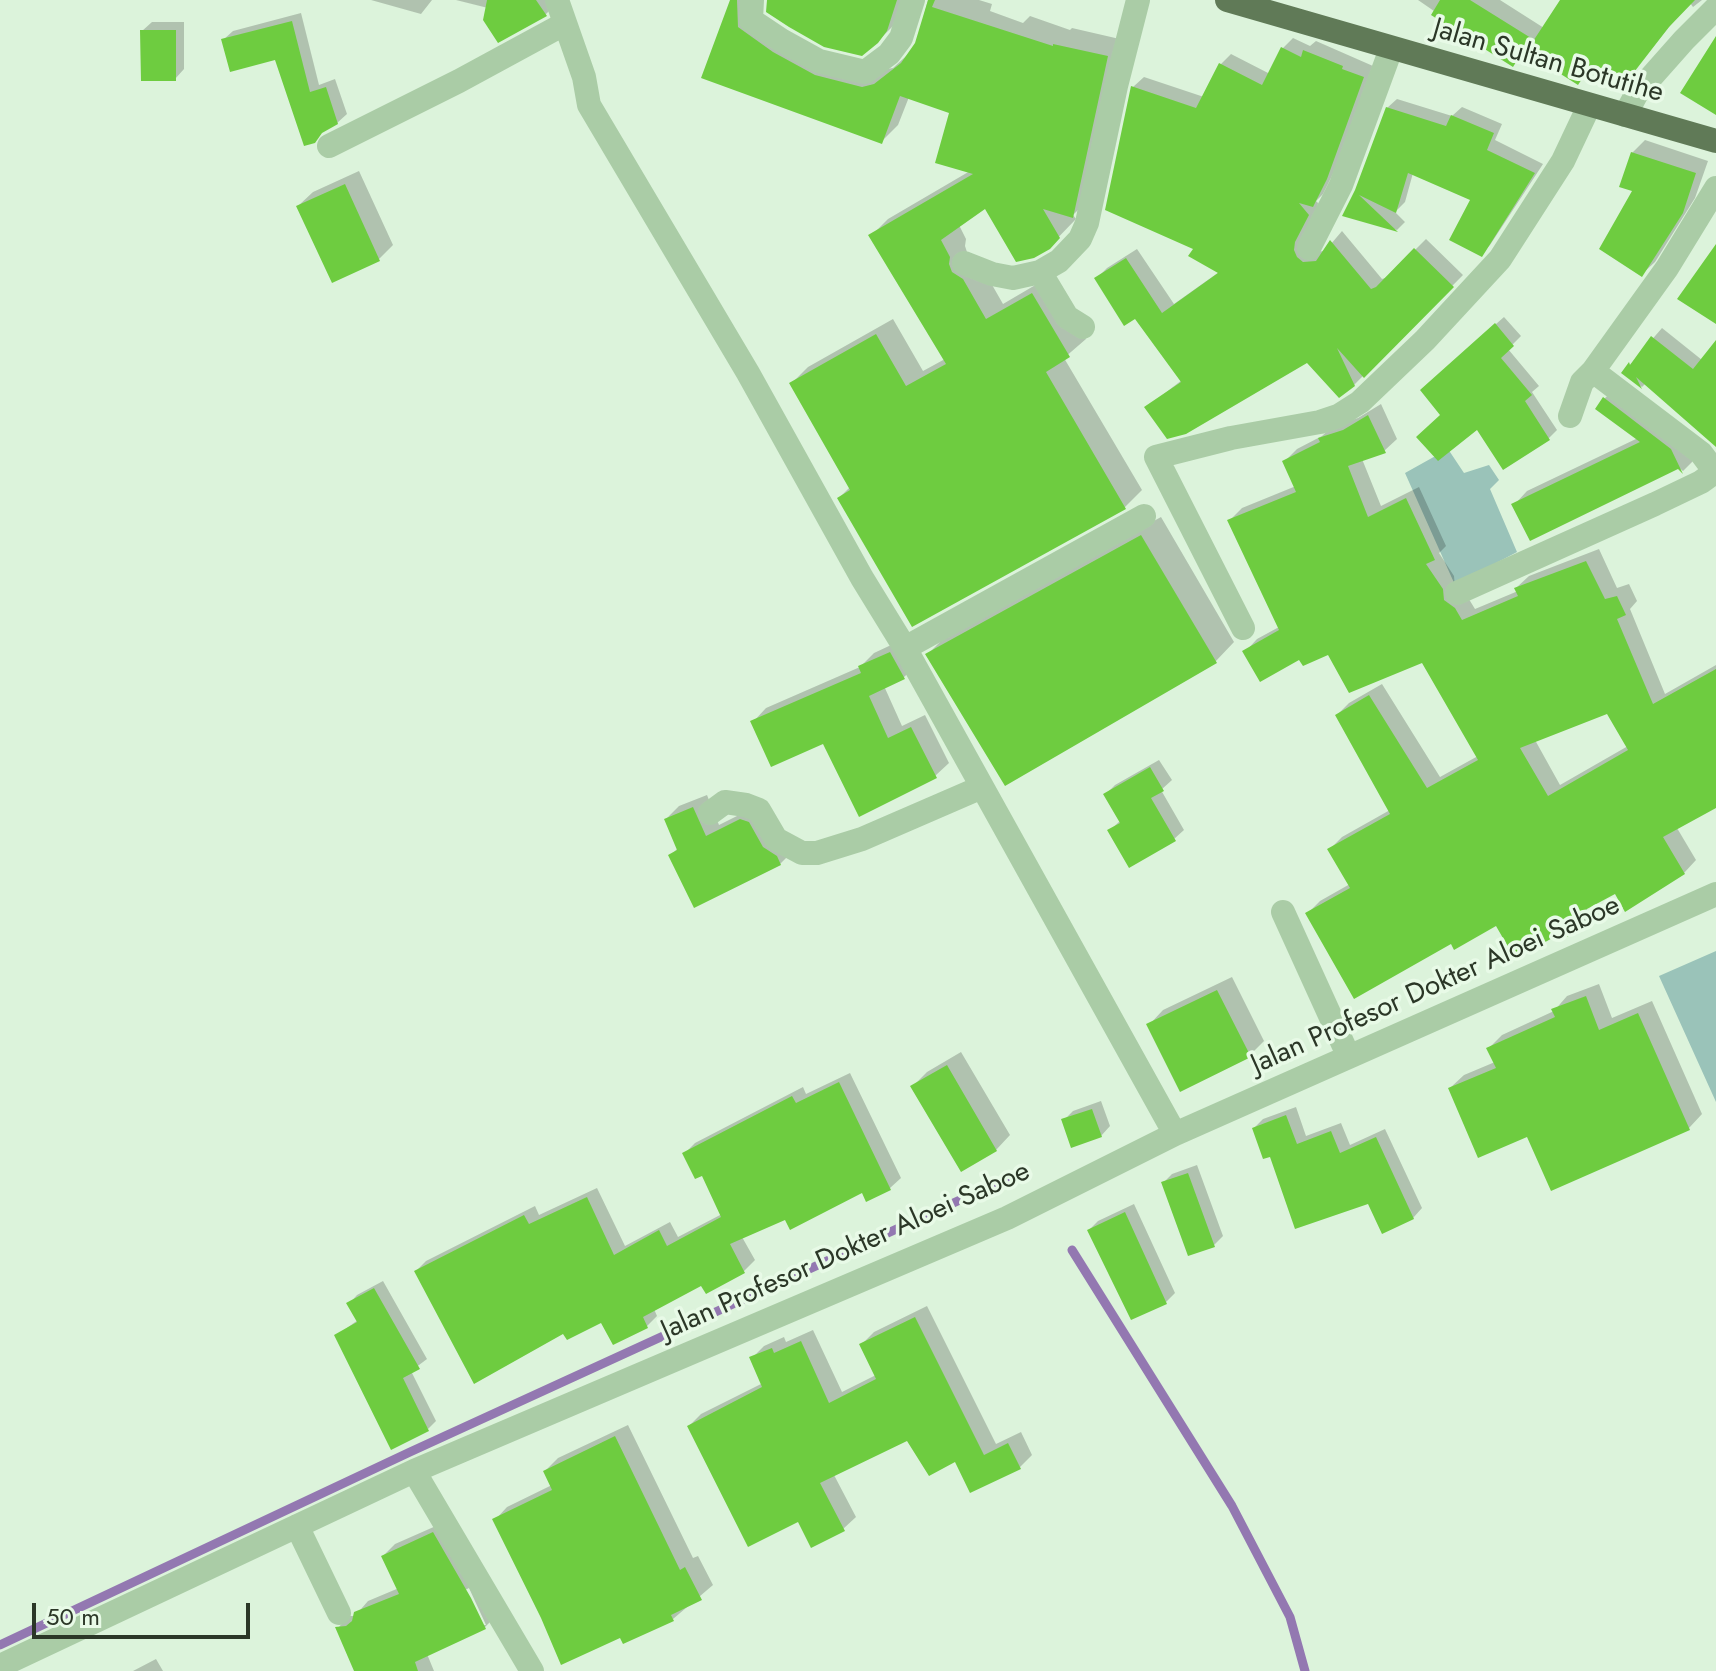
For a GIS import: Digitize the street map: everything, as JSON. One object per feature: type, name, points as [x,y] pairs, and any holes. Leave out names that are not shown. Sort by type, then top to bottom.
[{"type":"main road","name":"Jalan Sultan Botutihe","points":[[1227,0],[1716,141]]},
{"type":"street","points":[[557,0],[584,77],[589,105],[748,373],[862,578],[905,648],[1175,1134]]},
{"type":"street","points":[[752,0],[751,20],[781,40],[819,61],[865,72],[889,54],[901,38],[905,2]]},
{"type":"street","points":[[964,263],[1013,278],[1040,272],[1059,261],[1080,239],[1087,223],[1138,0]]},
{"type":"street","points":[[1625,115],[1637,93],[1716,8]]},
{"type":"street","points":[[329,146],[564,24]]},
{"type":"street","points":[[1309,248],[1341,185],[1391,49]]},
{"type":"street","points":[[1243,628],[1156,457],[1231,438],[1320,422],[1338,416],[1360,402],[1425,340],[1500,259],[1563,161],[1589,106]]},
{"type":"street","points":[[1570,416],[1582,382],[1667,268],[1716,188]]},
{"type":"street","points":[[1040,272],[1067,317],[1083,327]]},
{"type":"street","points":[[1457,593],[1655,504],[1712,474],[1710,465],[1701,453],[1593,371]]},
{"type":"street","points":[[905,648],[1144,516]]},
{"type":"street","points":[[710,813],[725,802],[746,805],[759,810],[776,839],[802,853],[817,853],[862,839],[982,787]]},
{"type":"street","name":"Jalan Profesor Dokter Aloei Saboe","points":[[0,1666],[414,1471],[1007,1218],[1175,1134],[1716,894]]},
{"type":"street","points":[[1283,912],[1348,1055]]},
{"type":"street","points":[[414,1471],[532,1671]]},
{"type":"street","points":[[297,1526],[339,1613]]},
{"type":"shaded area","points":[[1448,449],[1464,473],[1489,465],[1499,480],[1490,489],[1517,552],[1455,585],[1405,473]]},
{"type":"shaded area","points":[[1716,951],[1716,1102],[1659,976]]},
{"type":"building","points":[[487,0],[536,0],[547,16],[498,43],[483,20]]},
{"type":"building","points":[[730,0],[737,0],[738,27],[773,52],[815,75],[862,87],[874,84],[901,63],[915,43],[928,0],[935,0],[932,7],[1053,46],[1108,56],[1073,218],[1043,209],[1060,238],[1050,249],[1034,258],[1016,262],[985,209],[941,240],[950,257],[952,272],[963,279],[986,319],[1032,293],[1070,357],[1046,372],[1126,509],[912,627],[837,498],[850,490],[789,383],[876,334],[906,386],[946,364],[868,235],[973,174],[935,163],[949,113],[900,96],[882,144],[701,78]]},
{"type":"building","points":[[767,0],[897,0],[887,31],[862,56],[824,47],[789,27],[766,12]]},
{"type":"building","points":[[1440,0],[1470,0],[1531,38],[1513,67],[1431,15]]},
{"type":"building","points":[[1560,0],[1695,0],[1669,27],[1621,89],[1591,65],[1578,85],[1526,52]]},
{"type":"building","points":[[292,21],[310,92],[326,87],[338,124],[322,133],[315,143],[304,146],[275,60],[230,72],[221,39]]},
{"type":"building","points":[[140,30],[176,30],[176,81],[141,81]]},
{"type":"building","points":[[1716,36],[1716,115],[1680,93]]},
{"type":"building","points":[[1281,47],[1301,57],[1303,50],[1364,77],[1327,179],[1313,207],[1299,203],[1309,215],[1295,242],[1297,257],[1303,262],[1316,261],[1330,240],[1371,289],[1414,248],[1454,287],[1364,378],[1337,348],[1355,386],[1339,398],[1307,363],[1186,434],[1167,439],[1144,407],[1181,382],[1135,319],[1124,326],[1094,278],[1126,258],[1162,313],[1218,273],[1188,256],[1193,249],[1105,210],[1131,86],[1196,108],[1219,63],[1262,85]]},
{"type":"building","points":[[1386,107],[1446,126],[1451,115],[1494,133],[1487,150],[1535,173],[1482,257],[1449,240],[1470,200],[1408,173],[1396,213],[1359,195],[1398,232],[1342,216]]},
{"type":"building","points":[[1631,152],[1696,173],[1683,213],[1642,277],[1599,249],[1632,191],[1619,187]]},
{"type":"building","points":[[345,184],[380,261],[332,283],[296,206]]},
{"type":"building","points":[[1716,244],[1716,324],[1677,299]]},
{"type":"building","points":[[1495,323],[1514,346],[1501,358],[1532,395],[1525,401],[1550,440],[1503,470],[1477,430],[1438,461],[1416,437],[1440,415],[1420,390]]},
{"type":"building","points":[[1651,336],[1693,369],[1716,340],[1716,447],[1636,377],[1642,389],[1621,373]]},
{"type":"building","points":[[1603,397],[1671,449],[1683,474],[1678,469],[1530,541],[1511,504],[1640,442],[1595,409]]},
{"type":"building","points":[[1368,415],[1386,453],[1348,466],[1368,517],[1406,498],[1435,560],[1426,564],[1443,589],[1444,600],[1455,608],[1462,620],[1518,596],[1514,588],[1586,561],[1605,599],[1617,596],[1626,615],[1617,619],[1653,704],[1716,669],[1716,808],[1663,837],[1685,874],[1625,912],[1615,894],[1572,917],[1580,930],[1559,941],[1556,936],[1515,959],[1496,926],[1454,950],[1451,944],[1354,999],[1305,913],[1350,888],[1327,849],[1390,814],[1335,715],[1369,695],[1427,788],[1478,760],[1422,663],[1349,693],[1328,655],[1303,666],[1299,660],[1260,682],[1242,651],[1279,630],[1227,520],[1296,492],[1282,461],[1320,442],[1318,438],[1343,430]],"holes":[[[1607,714],[1628,750],[1548,796],[1520,748]]]},
{"type":"building","points":[[1141,535],[1217,663],[1005,786],[925,654]]},
{"type":"building","points":[[890,652],[905,679],[869,696],[888,738],[911,727],[937,778],[859,817],[823,744],[771,767],[750,721],[861,673],[858,666]]},
{"type":"building","points":[[1150,767],[1164,791],[1151,798],[1176,841],[1129,868],[1107,830],[1120,823],[1103,794]]},
{"type":"building","points":[[693,807],[706,836],[740,819],[749,822],[763,847],[777,856],[781,865],[694,908],[668,855],[677,850],[664,819]]},
{"type":"building","points":[[1217,990],[1251,1057],[1180,1092],[1146,1024]]},
{"type":"building","points":[[1586,996],[1599,1030],[1638,1013],[1690,1130],[1551,1191],[1527,1137],[1478,1158],[1448,1088],[1496,1068],[1486,1048],[1555,1017],[1551,1009]]},
{"type":"building","points":[[947,1065],[997,1151],[961,1172],[910,1086]]},
{"type":"building","points":[[839,1082],[891,1190],[866,1202],[862,1193],[790,1230],[785,1220],[730,1244],[745,1273],[706,1294],[701,1286],[643,1317],[648,1328],[613,1345],[601,1323],[567,1340],[563,1334],[474,1384],[414,1271],[524,1215],[529,1224],[587,1197],[614,1255],[659,1230],[667,1246],[721,1217],[702,1176],[695,1179],[682,1153],[792,1096],[796,1103]]},
{"type":"building","points":[[1092,1109],[1102,1137],[1071,1148],[1061,1119]]},
{"type":"building","points":[[1286,1115],[1297,1144],[1331,1131],[1340,1153],[1376,1137],[1414,1219],[1382,1234],[1368,1204],[1295,1229],[1270,1157],[1263,1159],[1252,1128]]},
{"type":"building","points":[[1188,1173],[1215,1247],[1188,1256],[1161,1182]]},
{"type":"building","points":[[1125,1212],[1167,1304],[1131,1320],[1087,1230]]},
{"type":"building","points":[[374,1288],[420,1369],[403,1378],[429,1431],[391,1450],[334,1335],[357,1322],[346,1303]]},
{"type":"building","points":[[915,1317],[984,1455],[1008,1443],[1021,1469],[970,1493],[955,1462],[929,1476],[907,1441],[820,1483],[845,1531],[811,1548],[798,1522],[748,1547],[687,1426],[762,1387],[749,1357],[772,1348],[774,1353],[801,1341],[829,1403],[876,1379],[859,1344]]},
{"type":"building","points":[[615,1436],[680,1570],[685,1567],[702,1600],[671,1615],[674,1621],[623,1644],[620,1638],[561,1665],[492,1519],[552,1490],[543,1471]]},
{"type":"building","points":[[433,1532],[486,1629],[415,1662],[418,1671],[354,1671],[335,1627],[346,1626],[352,1621],[354,1612],[399,1594],[381,1556]]},
{"type":"waterway","points":[[0,1645],[410,1452],[1021,1172]]},
{"type":"waterway","points":[[1072,1250],[1232,1506],[1290,1617],[1305,1671]]}]
